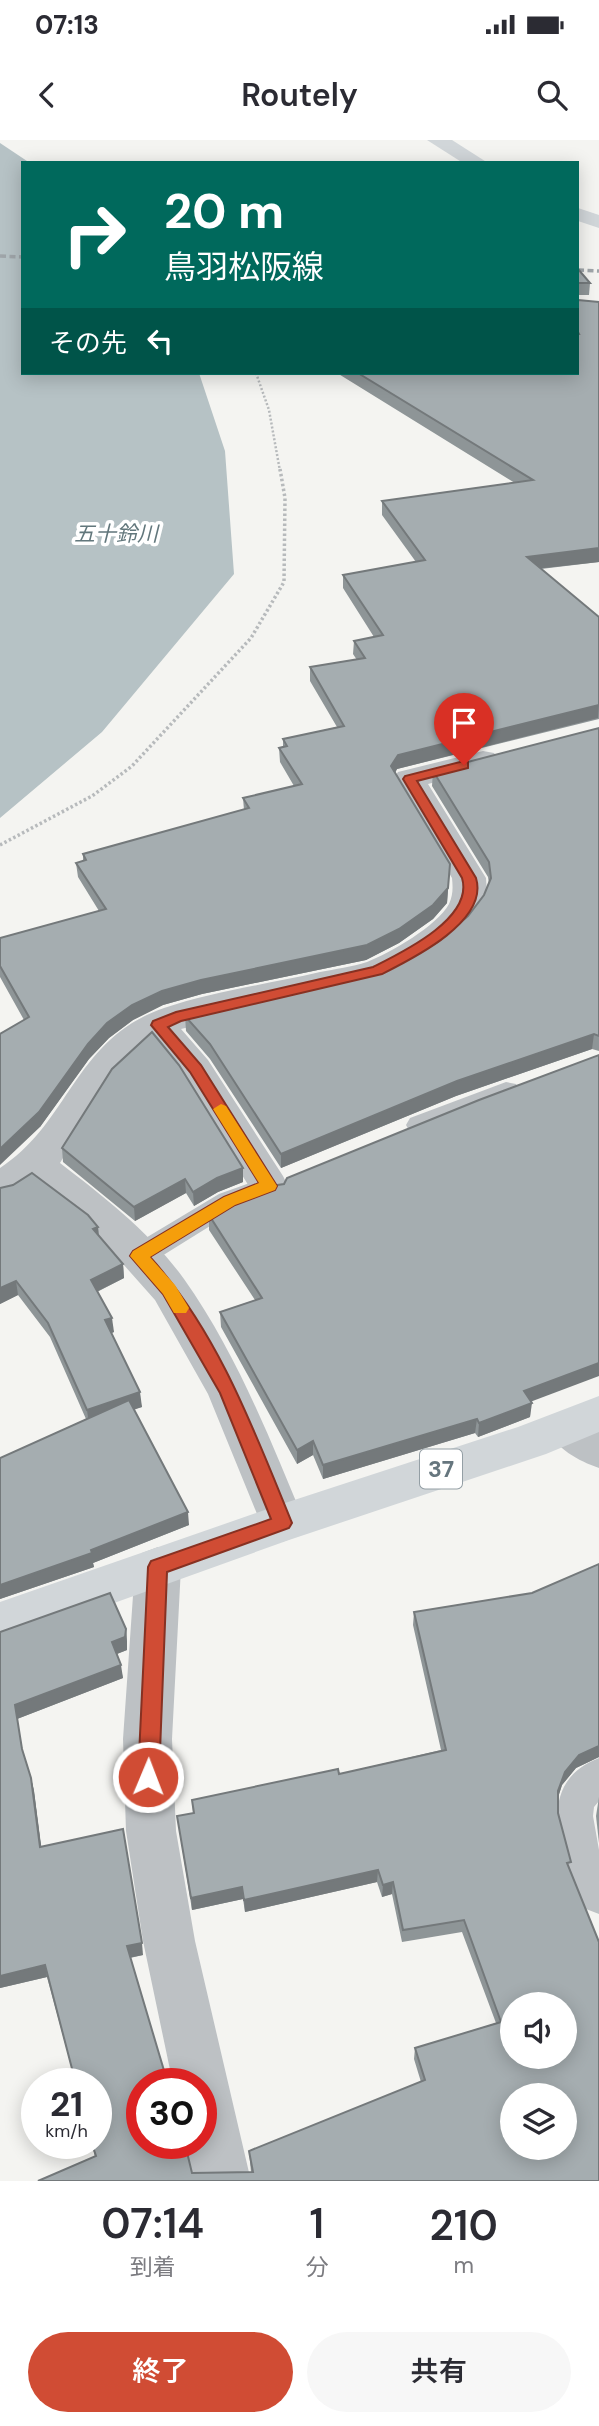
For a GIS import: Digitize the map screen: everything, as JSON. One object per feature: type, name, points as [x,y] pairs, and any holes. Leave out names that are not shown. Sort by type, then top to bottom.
[{"type":"main road","points":[[437,140],[474,161]]},
{"type":"main road","points":[[579,214],[599,222]]},
{"type":"main road","name":"37","points":[[0,1623],[282,1523],[588,1430]]},
{"type":"street","points":[[0,1186],[35,1164],[46,1153],[105,1065],[125,1045],[158,1025],[176,1017],[377,971],[407,956],[438,934],[465,910],[472,890],[469,878],[410,779],[518,751]]},
{"type":"street","points":[[158,1025],[282,1181]]},
{"type":"street","points":[[35,1164],[105,1218],[169,1289],[228,1391],[282,1523]]},
{"type":"street","points":[[158,1567],[148,1756],[149,1798],[154,1853],[197,2068]]},
{"type":"street","points":[[217,2158],[222,2181]]},
{"type":"lane","points":[[393,1136],[530,1082]]},
{"type":"lane","points":[[139,1256],[229,1201],[282,1181]]},
{"type":"lane","points":[[599,1775],[576,1806],[586,1867],[599,1896]]},
{"type":"path","points":[[0,845],[92,796],[132,766],[251,638],[284,582],[285,498],[269,410],[257,375]]},
{"type":"water","name":"五十鈴川","points":[[0,143],[27,161],[21,161],[21,375],[200,375],[225,451],[234,574],[102,732],[0,818]]},
{"type":"building","points":[[579,270],[590,283],[579,283]]},
{"type":"building","points":[[579,300],[599,302],[599,548],[527,557],[599,617],[599,705],[398,755],[391,766],[450,864],[448,888],[433,905],[399,929],[367,945],[201,980],[162,991],[132,1005],[107,1023],[88,1044],[39,1112],[0,1149],[0,1034],[29,1017],[0,966],[0,938],[106,909],[76,863],[86,860],[83,854],[249,808],[243,798],[302,784],[279,748],[287,746],[283,739],[344,726],[310,667],[365,658],[354,641],[383,635],[343,575],[425,560],[382,501],[533,480],[361,375],[579,375]]},
{"type":"building","points":[[599,728],[599,1036],[594,1034],[457,1081],[281,1154],[210,1044],[185,1016],[390,967],[438,942],[468,916],[484,895],[491,878],[489,862],[433,771]]},
{"type":"building","points":[[152,1032],[179,1065],[243,1168],[217,1178],[193,1192],[185,1179],[134,1207],[62,1148],[112,1069]]},
{"type":"building","points":[[599,1055],[599,1363],[524,1391],[532,1403],[479,1423],[477,1419],[323,1465],[313,1441],[297,1450],[220,1312],[262,1298],[209,1215],[240,1196],[264,1187],[284,1184],[287,1178],[479,1100]]},
{"type":"building","points":[[32,1173],[88,1215],[98,1227],[93,1229],[123,1264],[91,1280],[112,1318],[105,1320],[140,1392],[87,1410],[48,1323],[16,1281],[0,1288],[0,1188],[13,1185]]},
{"type":"building","points":[[129,1400],[188,1512],[91,1550],[92,1553],[0,1585],[0,1458]]},
{"type":"building","points":[[599,1564],[599,1746],[579,1755],[565,1772],[558,1791],[558,1813],[571,1862],[567,1863],[599,1942],[599,2181],[38,2181],[89,2159],[112,2159],[112,2068],[72,2068],[45,1965],[0,1976],[0,1632],[110,1593],[126,1629],[125,1637],[112,1642],[121,1665],[15,1705],[22,1749],[31,1778],[40,1847],[123,1829],[142,1943],[127,1946],[163,2068],[126,2068],[126,2159],[189,2159],[192,2173],[253,2172],[249,2151],[425,2080],[415,2048],[500,2022],[500,2069],[577,2069],[577,1992],[500,1992],[500,2019],[464,1920],[403,1930],[393,1882],[383,1885],[378,1870],[244,1900],[242,1887],[191,1898],[177,1816],[194,1813],[192,1800],[338,1769],[339,1774],[446,1750],[414,1612],[532,1593]]},
{"type":"railway","points":[[0,256],[21,257]]},
{"type":"railway","points":[[579,270],[599,271]]},
{"type":"slow traffic","points":[[180,1308],[169,1289],[139,1256],[229,1201],[269,1186],[221,1109]]},
{"type":"route","points":[[148,1777],[158,1567],[282,1523],[228,1391],[169,1289],[139,1256],[229,1201],[269,1186],[195,1069],[158,1025],[176,1017],[377,971],[407,956],[438,934],[465,910],[472,890],[469,878],[410,779],[464,765]]}]
